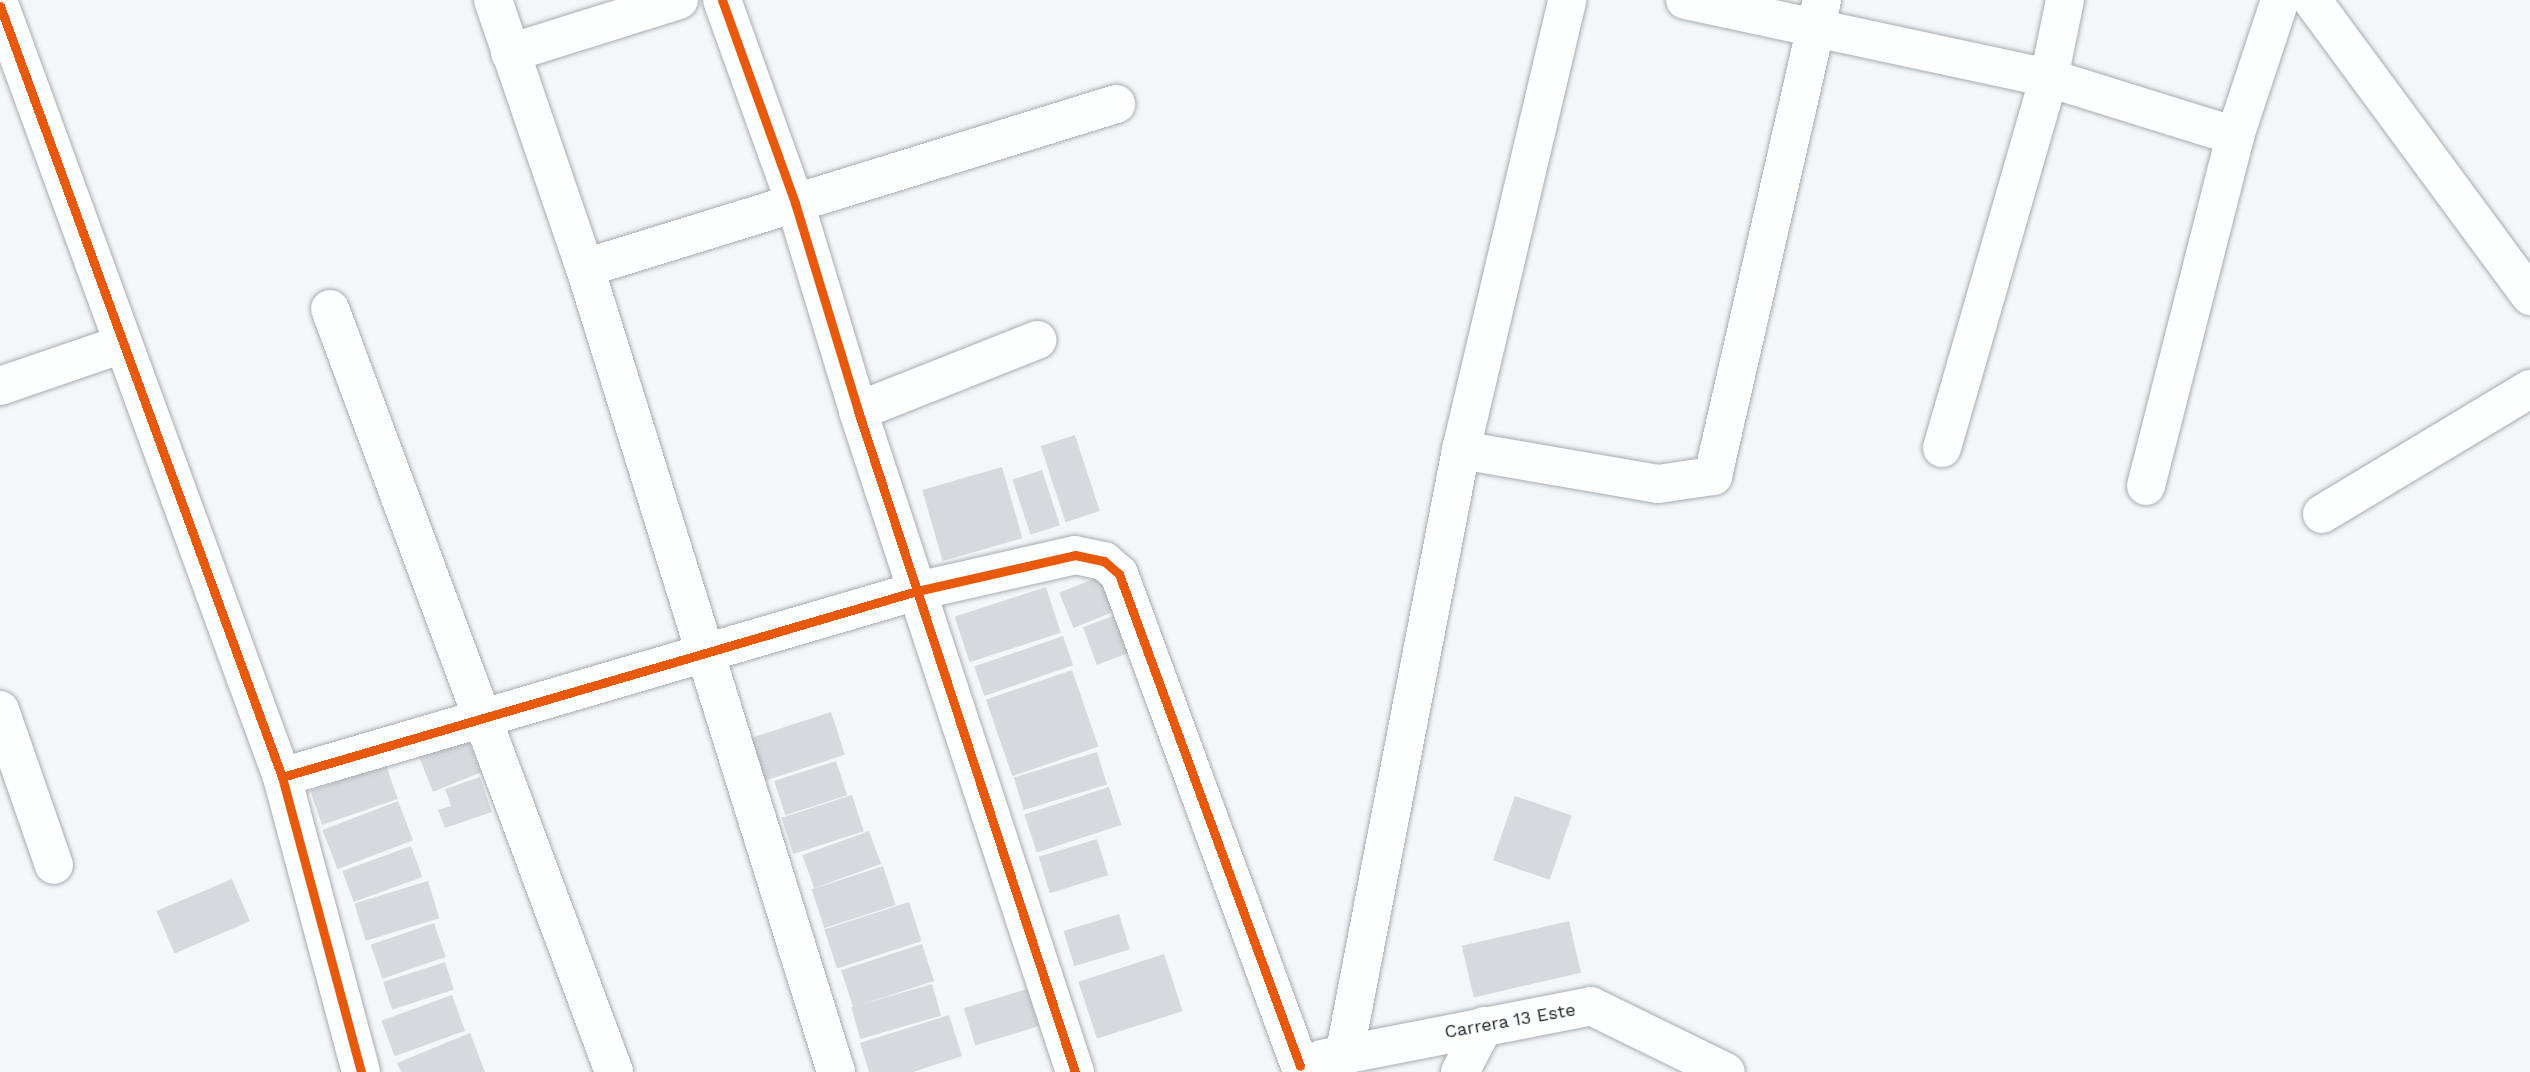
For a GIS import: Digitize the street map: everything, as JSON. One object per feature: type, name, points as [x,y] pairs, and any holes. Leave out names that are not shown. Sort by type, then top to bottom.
[{"type":"street","points":[[493,0],[585,268],[702,653],[836,1072]]},
{"type":"street","points":[[510,53],[679,0]]},
{"type":"street","points":[[722,0],[795,203],[858,411],[1075,1072]]},
{"type":"street","points":[[1345,1051],[1461,450],[1567,0]]},
{"type":"street","points":[[1685,0],[1818,15],[2049,78],[2235,136]]},
{"type":"street","points":[[1942,448],[2049,78],[2065,0]]},
{"type":"street","points":[[2146,486],[2235,136],[2280,0]]},
{"type":"street","points":[[2312,0],[2530,296]]},
{"type":"street","points":[[0,6],[282,777],[361,1072]]},
{"type":"street","points":[[1461,450],[1658,484],[1713,476],[1818,15]]},
{"type":"street","points":[[585,268],[1116,104]]},
{"type":"street","points":[[330,309],[614,1072]]},
{"type":"street","points":[[858,411],[1037,340]]},
{"type":"street","points":[[0,386],[123,344]]},
{"type":"street","points":[[2322,514],[2530,389]]},
{"type":"street","points":[[282,777],[917,591],[1075,555],[1104,561],[1119,574],[1291,1069]]},
{"type":"street","points":[[0,710],[54,865]]},
{"type":"street","name":"Carrera 13 Este","points":[[1291,1069],[1345,1051],[1591,1006],[1726,1072]]},
{"type":"street","points":[[1460,1072],[1484,1026]]},
{"type":"building","points":[[1075,435],[1100,511],[1065,522],[1041,446]]},
{"type":"building","points":[[1002,467],[1022,538],[943,561],[922,490]]},
{"type":"building","points":[[1042,470],[1060,525],[1030,535],[1013,480]]},
{"type":"building","points":[[1113,571],[1127,606],[1073,628],[1059,593]]},
{"type":"building","points":[[1046,587],[1061,633],[970,662],[955,617]]},
{"type":"building","points":[[1130,610],[1144,648],[1097,665],[1083,627]]},
{"type":"building","points":[[1063,636],[1073,665],[984,696],[974,667]]},
{"type":"building","points":[[1072,670],[1098,747],[1012,776],[986,700]]},
{"type":"building","points":[[831,712],[845,755],[765,781],[751,738]]},
{"type":"building","points":[[467,737],[481,772],[433,792],[419,756]]},
{"type":"building","points":[[1097,752],[1107,785],[1024,810],[1014,777]]},
{"type":"building","points":[[836,761],[847,795],[785,815],[774,781]]},
{"type":"building","points":[[386,765],[398,799],[322,825],[310,791]]},
{"type":"building","points":[[480,777],[492,812],[445,828],[438,810],[451,806],[445,789]]},
{"type":"building","points":[[1109,787],[1121,825],[1037,853],[1024,815]]},
{"type":"building","points":[[852,795],[864,831],[793,854],[782,818]]},
{"type":"building","points":[[1515,796],[1572,816],[1550,880],[1493,860]]},
{"type":"building","points":[[398,801],[413,840],[337,869],[322,830]]},
{"type":"building","points":[[869,831],[881,864],[814,888],[802,855]]},
{"type":"building","points":[[1097,839],[1108,875],[1050,893],[1039,857]]},
{"type":"building","points":[[411,846],[422,877],[354,902],[342,871]]},
{"type":"building","points":[[883,866],[896,905],[824,928],[812,889]]},
{"type":"building","points":[[232,879],[250,921],[174,953],[157,911]]},
{"type":"building","points":[[428,881],[439,918],[366,941],[354,904]]},
{"type":"building","points":[[909,902],[922,941],[837,968],[824,930]]},
{"type":"building","points":[[1119,914],[1130,949],[1074,966],[1064,931]]},
{"type":"building","points":[[1569,921],[1581,973],[1474,997],[1462,946]]},
{"type":"building","points":[[434,923],[446,957],[382,979],[371,945]]},
{"type":"building","points":[[922,944],[934,981],[853,1007],[841,970]]},
{"type":"building","points":[[1164,954],[1183,1011],[1097,1039],[1078,982]]},
{"type":"building","points":[[445,962],[454,990],[392,1010],[383,982]]},
{"type":"building","points":[[932,984],[941,1016],[860,1039],[851,1007]]},
{"type":"building","points":[[1027,989],[1038,1026],[975,1046],[964,1008]]},
{"type":"building","points":[[452,995],[465,1031],[395,1056],[382,1021]]},
{"type":"building","points":[[949,1015],[962,1056],[913,1072],[869,1072],[860,1043]]},
{"type":"building","points":[[470,1033],[485,1072],[401,1072],[397,1063]]},
{"type":"cycle path","points":[[722,0],[795,203],[858,411],[1075,1072]]},
{"type":"cycle path","points":[[0,6],[282,777],[361,1072]]},
{"type":"cycle path","points":[[282,777],[917,591],[1075,555],[1104,561],[1119,574],[1300,1066]]}]
